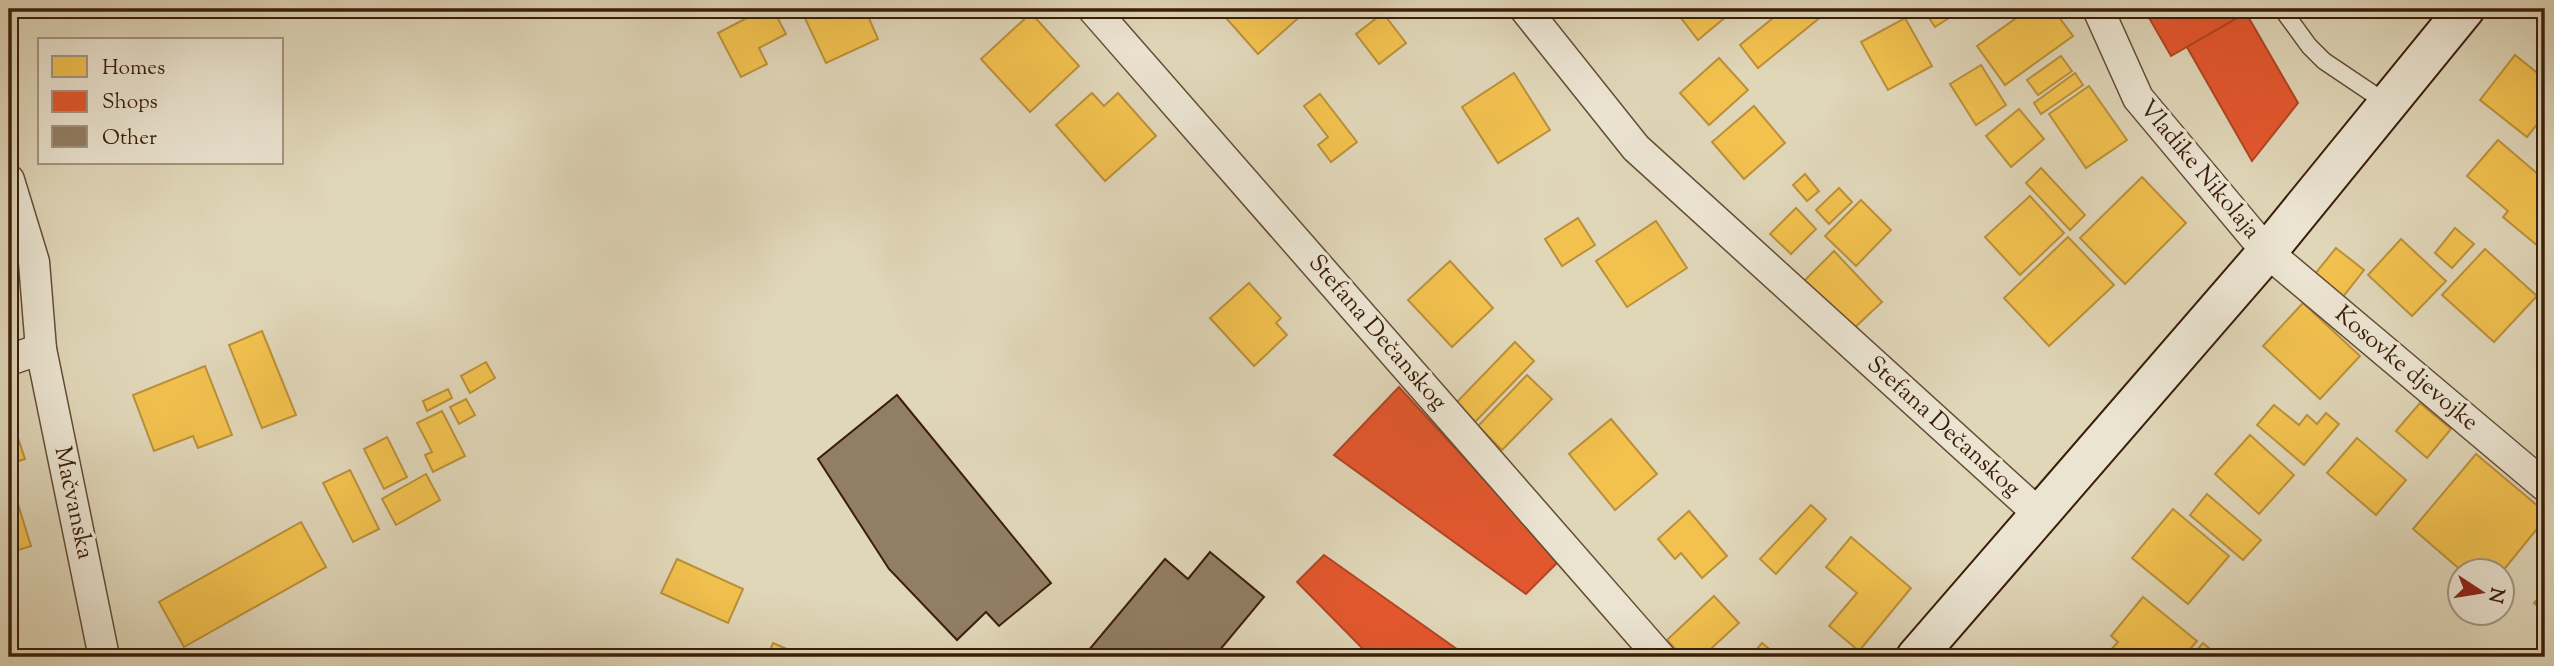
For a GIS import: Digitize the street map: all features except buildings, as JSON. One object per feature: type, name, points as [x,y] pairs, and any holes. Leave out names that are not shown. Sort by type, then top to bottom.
[{"type":"main road","name":"Stefana Dečanskog","points":[[1916,657],[2267,252],[2465,9]]},
{"type":"street","name":"Stefana Dečanskog","points":[[1093,9],[1660,657]]},
{"type":"street","name":"Stefana Dečanskog","points":[[1525,9],[1636,148],[2039,514]]},
{"type":"street","name":"Vladike Nikolaja","points":[[2098,9],[2138,98],[2267,252]]},
{"type":"street","name":"Mačvanska","points":[[9,180],[34,262],[41,349],[104,657]]},
{"type":"street","name":"Kosovke djevojke","points":[[2267,252],[2545,486]]},
{"type":"street","points":[[9,360],[41,349]]},
{"type":"lane","points":[[2282,9],[2309,46],[2324,61],[2388,104]]}]
